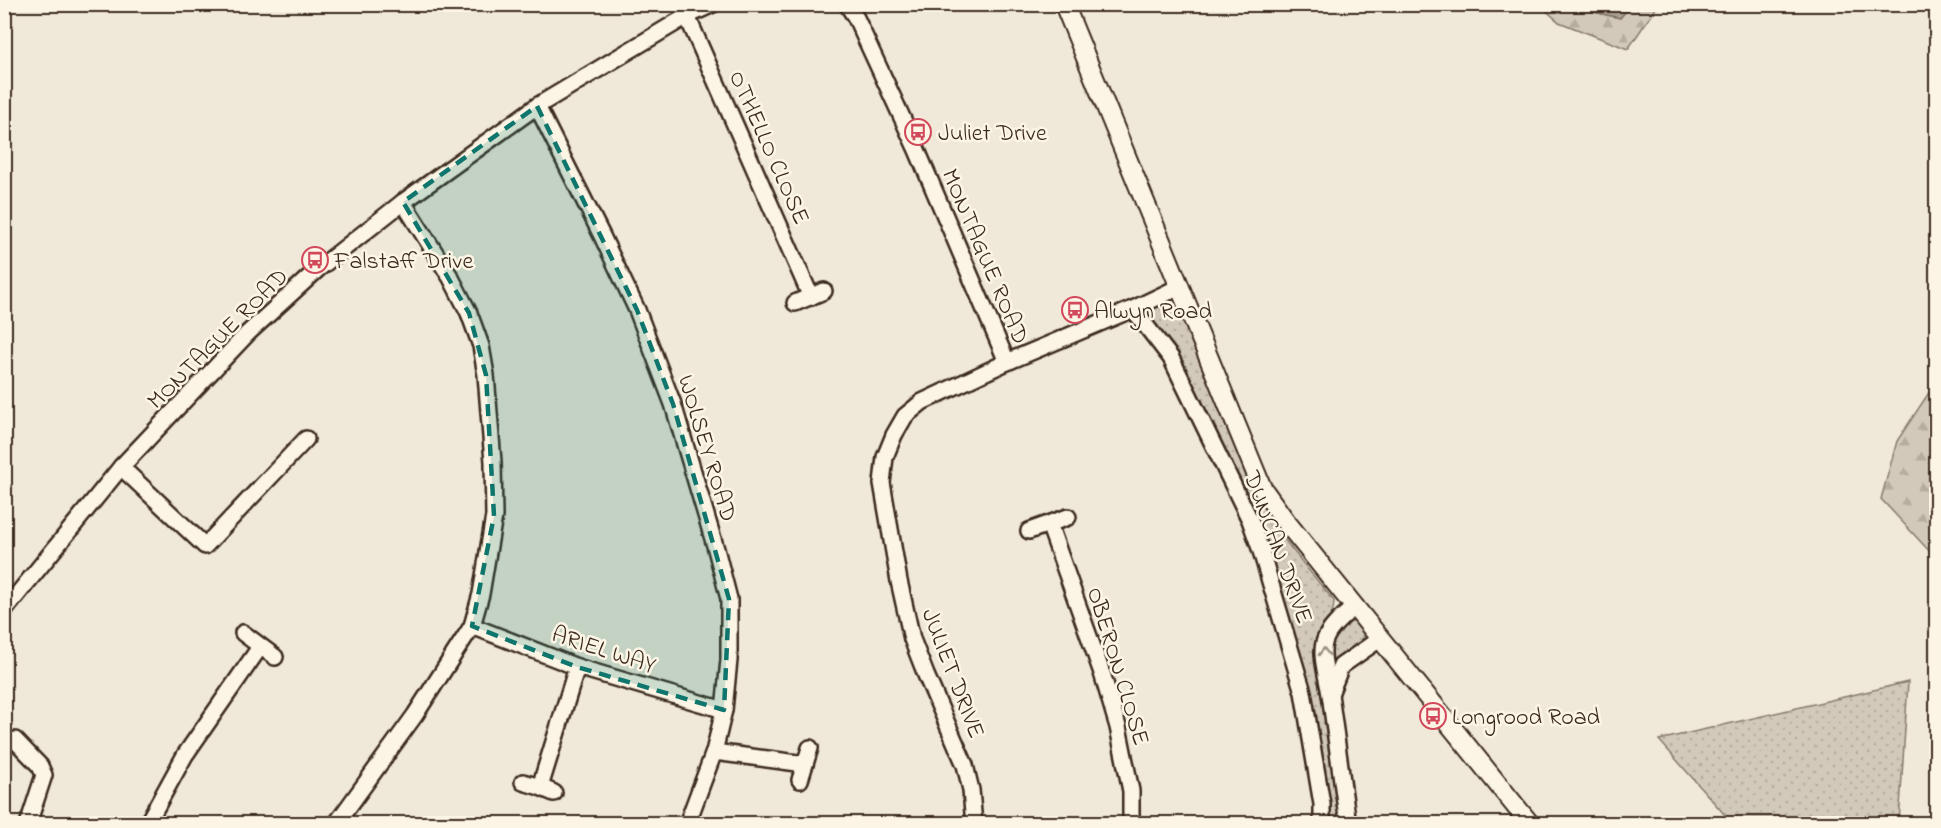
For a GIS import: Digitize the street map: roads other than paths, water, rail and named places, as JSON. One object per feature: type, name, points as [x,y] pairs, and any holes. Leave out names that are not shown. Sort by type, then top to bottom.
[{"type":"street","name":"MONTAGUE ROAD","points":[[4,611],[121,467],[248,333],[318,269],[402,202],[537,106],[687,16],[713,4]]},
{"type":"street","name":"MONTAGUE ROAD","points":[[847,4],[856,18],[917,150],[1007,362]]},
{"type":"street","points":[[1064,4],[1262,488],[1287,523],[1530,824]]},
{"type":"street","name":"OTHELLO CLOSE","points":[[687,16],[817,294],[795,303]]},
{"type":"street","name":"WOLSEY ROAD","points":[[537,106],[637,310],[673,404],[729,599],[729,660],[724,710],[714,752],[687,824]]},
{"type":"street","points":[[336,824],[414,715],[472,626],[481,594],[494,516],[493,462],[486,375],[480,346],[469,313],[451,278],[402,202]]},
{"type":"street","name":"JULIET DRIVE","points":[[974,824],[971,790],[965,765],[912,639],[899,581],[882,483],[885,457],[905,416],[922,402],[1007,362],[1133,309],[1179,286]]},
{"type":"street","name":"DUNCAN DRIVE","points":[[1133,309],[1171,358],[1250,520],[1271,582],[1303,692],[1322,804],[1322,824]]},
{"type":"street","points":[[121,467],[206,546],[306,439]]},
{"type":"street","points":[[1029,531],[1068,517]]},
{"type":"street","name":"OBERON CLOSE","points":[[1049,524],[1102,673],[1118,727],[1131,792],[1131,824]]},
{"type":"street","points":[[1348,824],[1330,694],[1322,655],[1324,638],[1335,623],[1355,606]]},
{"type":"street","name":"ARIEL WAY","points":[[472,626],[577,667],[724,710]]},
{"type":"street","points":[[243,633],[274,657]]},
{"type":"street","points":[[1330,694],[1341,666],[1381,638]]},
{"type":"street","points":[[147,824],[185,756],[260,646]]},
{"type":"street","points":[[523,782],[547,790],[577,667]]},
{"type":"street","points":[[15,740],[40,766],[44,775],[28,824]]},
{"type":"street","points":[[800,780],[810,748]]},
{"type":"street","points":[[714,752],[805,764]]},
{"type":"water","points":[[1585,5],[1631,5],[1620,18],[1594,12]]},
{"type":"place","name":"Juliet Drive","points":[[918,132]]},
{"type":"place","name":"Falstaff Drive","points":[[315,260]]},
{"type":"place","name":"Alwyn Road","points":[[1075,310]]},
{"type":"place","name":"Longrood Road","points":[[1433,716]]}]
